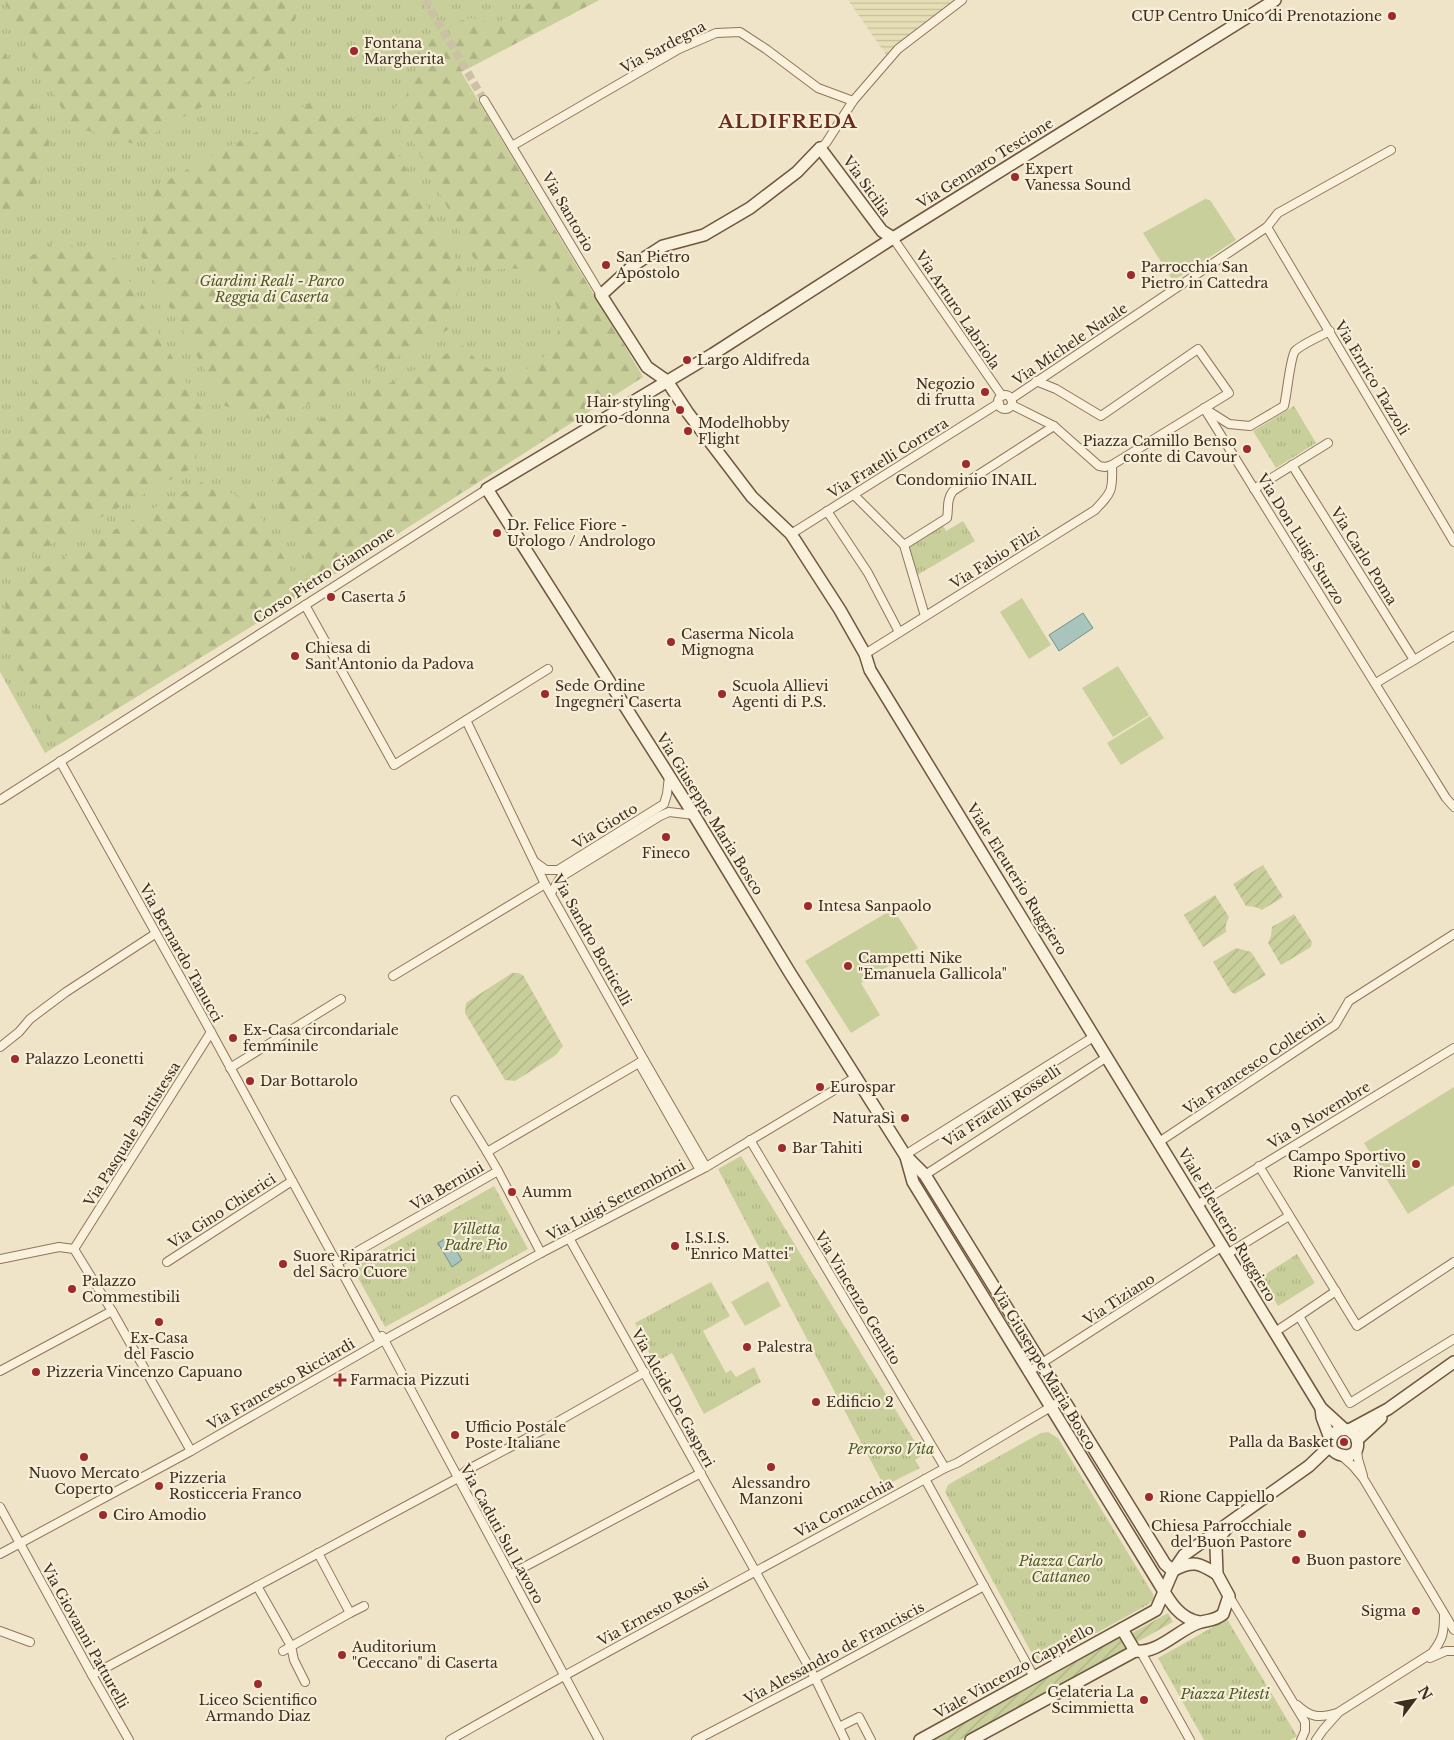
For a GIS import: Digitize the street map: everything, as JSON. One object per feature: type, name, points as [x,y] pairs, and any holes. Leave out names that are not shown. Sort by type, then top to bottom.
[{"type":"street","points":[[601,295],[635,264],[663,246],[704,235],[750,208],[797,172],[826,143],[853,101],[898,49],[962,0]]},
{"type":"street","name":"Via Gennaro Tescione","points":[[668,382],[893,238],[1275,0]]},
{"type":"street","name":"Via Sardegna","points":[[512,146],[680,49],[716,33],[740,32],[818,88],[853,101]]},
{"type":"street","name":"Via Santorio","points":[[484,100],[601,295],[647,367],[668,382]]},
{"type":"street","name":"Via Sicilia","points":[[820,148],[882,231],[893,238]]},
{"type":"street","name":"Via Michele Natale","points":[[1011,402],[1036,381],[1267,227],[1278,214],[1391,150]]},
{"type":"street","name":"Via Enrico Tazzoli","points":[[1267,227],[1454,542]]},
{"type":"street","name":"Via Arturo Labriola","points":[[893,238],[1000,400]]},
{"type":"street","points":[[1204,408],[1229,424],[1250,426],[1284,406],[1292,357],[1296,351],[1330,331]]},
{"type":"street","points":[[1011,402],[1009,408],[1004,409],[1001,407],[1000,400],[1008,396],[1011,402],[1054,426],[1099,466],[1105,467],[1112,465],[1229,393],[1198,349],[1101,416],[1056,389],[1036,381]]},
{"type":"street","name":"Corso Pietro Giannone","points":[[0,800],[487,488],[668,382]]},
{"type":"street","name":"Viale Eleuterio Ruggiero","points":[[668,382],[688,413],[752,497],[792,534],[827,588],[865,654],[870,670],[1108,1056],[1321,1408],[1346,1430]]},
{"type":"street","name":"Via Fratelli Correra","points":[[792,534],[1000,400]]},
{"type":"street","name":"Via Don Luigi Sturzo","points":[[1204,408],[1446,798],[1454,807]]},
{"type":"street","points":[[904,545],[947,518],[948,501],[953,492],[1054,426]]},
{"type":"street","points":[[1254,489],[1328,443]]},
{"type":"street","name":"Via Fabio Filzi","points":[[865,654],[1094,510],[1110,494],[1113,483],[1112,465]]},
{"type":"street","name":"Via Carlo Poma","points":[[1292,465],[1414,660]]},
{"type":"street","name":"Via Giuseppe Maria Bosco","points":[[487,488],[694,815],[856,1077],[906,1155],[925,1175],[1165,1564],[1173,1570]]},
{"type":"street","points":[[854,495],[904,545],[925,616]]},
{"type":"street","points":[[828,511],[868,573],[899,632]]},
{"type":"street","points":[[305,605],[394,765],[548,669]]},
{"type":"street","points":[[1376,683],[1454,636]]},
{"type":"street","name":"Via Sandro Botticelli","points":[[466,720],[550,893],[703,1168]]},
{"type":"street","name":"Via Bernardo Tanucci","points":[[60,762],[382,1341]]},
{"type":"street","name":"Via Giotto","points":[[534,860],[546,870],[558,870],[664,804],[669,776]]},
{"type":"street","name":"Via Giotto","points":[[550,893],[561,878],[660,816],[670,812],[694,815]]},
{"type":"street","points":[[393,976],[546,884]]},
{"type":"street","points":[[0,1047],[19,1032],[30,1019],[66,992],[155,934]]},
{"type":"street","name":"Via Francesco Collecini","points":[[1159,1142],[1335,1025],[1349,1001],[1454,934]]},
{"type":"street","points":[[230,1068],[342,999]]},
{"type":"street","name":"Via Pasquale Battistessa","points":[[74,1249],[211,1032]]},
{"type":"street","name":"Via Fratelli Rosselli","points":[[906,1155],[1095,1036]]},
{"type":"street","name":"Via 9 Novembre","points":[[1198,1205],[1454,1048]]},
{"type":"street","name":"Via Fratelli Rosselli","points":[[914,1182],[1108,1056]]},
{"type":"street","name":"Via Bernini","points":[[339,1262],[498,1171],[487,1152],[642,1061]]},
{"type":"street","name":"Via Luigi Settembrini","points":[[382,1341],[540,1253],[703,1168],[856,1077]]},
{"type":"street","points":[[455,1100],[487,1152]]},
{"type":"street","name":"Via Vincenzo Gemito","points":[[750,1140],[945,1468]]},
{"type":"street","name":"Via Giuseppe Maria Bosco","points":[[906,1155],[914,1182],[1050,1408],[1165,1592]]},
{"type":"street","points":[[1259,1166],[1357,1326],[1454,1262]]},
{"type":"street","points":[[498,1171],[540,1253]]},
{"type":"street","name":"Via Gino Chierici","points":[[166,1262],[292,1180]]},
{"type":"street","name":"Via Tiziano","points":[[1028,1372],[1225,1250],[1289,1216]]},
{"type":"street","name":"Via Alcide De Gasperi","points":[[569,1238],[815,1678],[845,1740]]},
{"type":"street","points":[[0,1259],[59,1247],[74,1249],[112,1311],[191,1451]]},
{"type":"street","points":[[1275,1332],[1336,1291]]},
{"type":"street","points":[[0,1371],[112,1311]]},
{"type":"street","points":[[1299,1316],[1350,1403],[1454,1339]]},
{"type":"street","name":"Via Francesco Ricciardi","points":[[20,1543],[191,1451],[382,1341]]},
{"type":"street","name":"Via Caduti Sul Lavoro","points":[[382,1341],[511,1574],[598,1740]]},
{"type":"street","points":[[1335,1449],[1334,1434],[1388,1410],[1454,1362]]},
{"type":"street","points":[[92,1675],[458,1478],[467,1470],[645,1372]]},
{"type":"street","points":[[945,1468],[957,1463],[1064,1399]]},
{"type":"street","name":"Viale Eleuterio Ruggiero","points":[[1321,1408],[1322,1417],[1335,1449],[1363,1478],[1454,1630]]},
{"type":"street","points":[[1335,1449],[1346,1456],[1353,1453],[1357,1443],[1388,1410]]},
{"type":"street","points":[[1346,1430],[1353,1432],[1357,1443]]},
{"type":"street","name":"Viale Eleuterio Ruggiero","points":[[1357,1443],[1358,1459],[1363,1478]]},
{"type":"street","points":[[1190,1740],[1138,1651],[1122,1629],[1156,1610],[1173,1570],[1184,1555],[1335,1449]]},
{"type":"street","name":"Via Cornacchia","points":[[755,1571],[945,1468]]},
{"type":"street","points":[[511,1574],[701,1473]]},
{"type":"street","points":[[925,1479],[1034,1677]]},
{"type":"street","name":"Via Giovanni Patturelli","points":[[0,1507],[129,1740]]},
{"type":"street","points":[[1239,1515],[1222,1534],[1216,1547],[1217,1574],[1305,1722],[1305,1731],[1301,1740]]},
{"type":"street","points":[[0,1554],[20,1543]]},
{"type":"street","points":[[318,1553],[350,1613]]},
{"type":"street","points":[[1173,1570],[1186,1563],[1194,1563],[1217,1574]]},
{"type":"street","name":"Via Ernesto Rossi","points":[[450,1740],[755,1571]]},
{"type":"street","points":[[257,1586],[291,1646],[294,1660],[305,1682]]},
{"type":"street","name":"Via Alessandro de Franciscis","points":[[696,1740],[984,1586]]},
{"type":"street","points":[[1165,1592],[1180,1614],[1190,1621],[1199,1622],[1213,1620],[1224,1614],[1229,1596]]},
{"type":"street","points":[[283,1651],[364,1606]]},
{"type":"street","points":[[1423,1661],[1440,1644],[1444,1632],[1444,1613]]},
{"type":"street","points":[[971,1740],[1138,1651],[1152,1648],[1199,1622]]},
{"type":"street","name":"Viale Vincenzo Cappiello","points":[[920,1740],[1122,1629]]},
{"type":"street","points":[[0,1631],[30,1642]]},
{"type":"street","points":[[1290,1698],[1306,1713],[1314,1716],[1329,1715],[1339,1712],[1423,1661],[1446,1651],[1454,1651]]},
{"type":"street","points":[[1316,1740],[1339,1712]]},
{"type":"street","points":[[839,1727],[859,1717],[871,1740]]},
{"type":"shaded area","points":[[848,0],[962,0],[889,59]]},
{"type":"green space","name":"Giardini Reali - Parco Reggia di Caserta","points":[[0,0],[599,0],[461,72],[643,377],[304,594],[45,753],[0,672]]},
{"type":"green space","points":[[4,0],[307,0],[295,20],[290,59],[134,144],[71,126]]},
{"type":"green space","points":[[535,0],[599,0],[461,72],[643,377],[321,582],[270,490],[286,437],[463,345],[479,363],[501,376],[522,371],[534,365],[543,358],[556,340],[559,319],[558,309],[554,298],[535,275],[525,270],[513,268],[481,272],[395,107],[407,94],[414,80],[417,46],[444,34],[459,21],[471,18],[482,20],[495,26],[508,15]]},
{"type":"green space","points":[[0,44],[51,137],[33,197],[1,214],[0,212]]},
{"type":"green space","points":[[313,101],[336,114],[352,118],[369,119],[378,117],[467,280],[459,291],[452,308],[453,327],[277,421],[225,406],[137,249],[157,186]]},
{"type":"green space","points":[[1205,199],[1210,200],[1236,240],[1173,281],[1143,233]]},
{"type":"green space","points":[[57,241],[117,259],[206,417],[194,467],[0,572],[0,461],[14,439],[25,415],[34,389],[39,363],[40,310],[35,284],[26,259]]},
{"type":"green space","points":[[1294,406],[1316,443],[1276,468],[1253,431]]},
{"type":"green space","points":[[202,482],[252,501],[304,594],[61,743],[4,641],[6,589]]},
{"type":"green space","points":[[963,521],[975,541],[914,577],[904,545],[941,522],[946,531]]},
{"type":"green space","points":[[1022,598],[1051,645],[1029,659],[1000,612]]},
{"type":"green space","points":[[1118,666],[1149,715],[1113,737],[1082,688]]},
{"type":"green space","points":[[1150,716],[1164,738],[1121,765],[1107,743]]},
{"type":"green space","points":[[1263,865],[1283,897],[1262,910],[1246,906],[1233,884]]},
{"type":"green space","points":[[1215,895],[1229,917],[1226,924],[1226,932],[1203,947],[1184,915]]},
{"type":"green space","name":"Campetti Nike \"Emanuela Gallicola\"","points":[[893,909],[918,948],[861,983],[880,1015],[851,1033],[805,961]]},
{"type":"green space","points":[[1294,914],[1312,942],[1311,947],[1281,965],[1268,943],[1272,927]]},
{"type":"green space","points":[[1236,948],[1251,952],[1266,975],[1235,994],[1231,992],[1213,962]]},
{"type":"green space","points":[[512,973],[523,975],[563,1046],[556,1055],[515,1081],[505,1080],[465,1013],[466,1003]]},
{"type":"green space","name":"Campo Sportivo Rione Vanvitelli","points":[[1454,1087],[1454,1185],[1408,1214],[1364,1143]]},
{"type":"green space","name":"Percorso Vita","points":[[741,1156],[923,1455],[915,1460],[920,1468],[884,1486],[718,1169]]},
{"type":"green space","name":"Villetta Padre Pio","points":[[494,1186],[528,1249],[385,1327],[352,1267]]},
{"type":"green space","points":[[1297,1254],[1315,1283],[1278,1306],[1261,1277]]},
{"type":"green space","points":[[768,1281],[781,1306],[745,1326],[731,1302]]},
{"type":"green space","points":[[711,1282],[730,1316],[703,1331],[726,1373],[731,1370],[736,1377],[754,1367],[761,1382],[704,1414],[672,1353],[654,1363],[635,1323]]},
{"type":"green space","name":"Piazza Carlo Cattaneo","points":[[1048,1432],[1058,1438],[1153,1594],[1154,1599],[1149,1604],[1038,1665],[945,1492],[948,1485],[958,1479],[1041,1433]]},
{"type":"green space","points":[[1168,1613],[1173,1622],[1137,1642],[1132,1633]]},
{"type":"green space","name":"Piazza Pitesti","points":[[1227,1619],[1297,1736],[1290,1740],[1204,1740],[1158,1658]]},
{"type":"green space","points":[[1121,1637],[1127,1648],[960,1740],[932,1740]]},
{"type":"water","points":[[1083,613],[1093,628],[1059,651],[1049,635]]},
{"type":"water","points":[[448,1237],[462,1260],[452,1267],[438,1243]]},
{"type":"tunnel","points":[[425,0],[484,100]]},
{"type":"place","name":"CUP Centro Unico di Prenotazione","points":[[1392,16]]},
{"type":"place","name":"Fontana Margherita","points":[[354,51]]},
{"type":"place","name":"Expert Vanessa Sound","points":[[1015,177]]},
{"type":"place","name":"San Pietro Apostolo","points":[[606,265]]},
{"type":"place","name":"Parrocchia San Pietro in Cattedra","points":[[1131,275]]},
{"type":"place","name":"Largo Aldifreda","points":[[687,360]]},
{"type":"place","name":"Negozio di frutta","points":[[985,392]]},
{"type":"place","name":"Hair styling uomo-donna","points":[[680,410]]},
{"type":"place","name":"Modelhobby Flight","points":[[688,431]]},
{"type":"place","name":"Piazza Camillo Benso conte di Cavour","points":[[1247,449]]},
{"type":"place","name":"Condominio INAIL","points":[[966,464]]},
{"type":"place","name":"Dr. Felice Fiore - Urologo / Andrologo","points":[[497,533]]},
{"type":"place","name":"Caserta 5","points":[[331,597]]},
{"type":"place","name":"Caserma Nicola Mignogna","points":[[671,642]]},
{"type":"place","name":"Chiesa di Sant'Antonio da Padova","points":[[295,656]]},
{"type":"place","name":"Sede Ordine Ingegneri Caserta","points":[[545,694]]},
{"type":"place","name":"Scuola Allievi Agenti di P.S.","points":[[722,694]]},
{"type":"place","name":"Fineco","points":[[666,837]]},
{"type":"place","name":"Intesa Sanpaolo","points":[[808,906]]},
{"type":"place","name":"Campetti Nike \"Emanuela Gallicola\"","points":[[848,966]]},
{"type":"place","name":"Ex-Casa circondariale femminile","points":[[233,1038]]},
{"type":"place","name":"Palazzo Leonetti","points":[[15,1059]]},
{"type":"place","name":"Dar Bottarolo","points":[[250,1081]]},
{"type":"place","name":"Eurospar","points":[[820,1087]]},
{"type":"place","name":"NaturaSì","points":[[905,1118]]},
{"type":"place","name":"Bar Tahiti","points":[[782,1148]]},
{"type":"place","name":"Campo Sportivo Rione Vanvitelli","points":[[1416,1164]]},
{"type":"place","name":"Aumm","points":[[512,1192]]},
{"type":"place","name":"I.S.I.S. \"Enrico Mattei\"","points":[[675,1246]]},
{"type":"place","name":"Suore Riparatrici del Sacro Cuore","points":[[283,1264]]},
{"type":"place","name":"Palazzo Commestibili","points":[[72,1289]]},
{"type":"place","name":"Ex-Casa del Fascio","points":[[159,1322]]},
{"type":"place","name":"Palestra","points":[[747,1347]]},
{"type":"place","name":"Pizzeria Vincenzo Capuano","points":[[36,1372]]},
{"type":"place","name":"Farmacia Pizzuti","points":[[340,1380]]},
{"type":"place","name":"Edificio 2","points":[[816,1402]]},
{"type":"place","name":"Ufficio Postale Poste Italiane","points":[[455,1435]]},
{"type":"place","name":"Palla da Basket","points":[[1344,1442]]},
{"type":"place","name":"Nuovo Mercato Coperto","points":[[84,1457]]},
{"type":"place","name":"Alessandro Manzoni","points":[[771,1467]]},
{"type":"place","name":"Pizzeria Rosticceria Franco","points":[[159,1486]]},
{"type":"place","name":"Rione Cappiello","points":[[1149,1497]]},
{"type":"place","name":"Ciro Amodio","points":[[103,1515]]},
{"type":"place","name":"Chiesa Parrocchiale del Buon Pastore","points":[[1302,1534]]},
{"type":"place","name":"Buon pastore","points":[[1296,1560]]},
{"type":"place","name":"Sigma","points":[[1416,1611]]},
{"type":"place","name":"Auditorium \"Ceccano\" di Caserta","points":[[342,1655]]},
{"type":"place","name":"Liceo Scientifico Armando Diaz","points":[[258,1684]]},
{"type":"place","name":"Gelateria La Scimmietta","points":[[1144,1700]]},
{"type":"district","name":"ALDIFREDA","points":[[788,121]]}]
